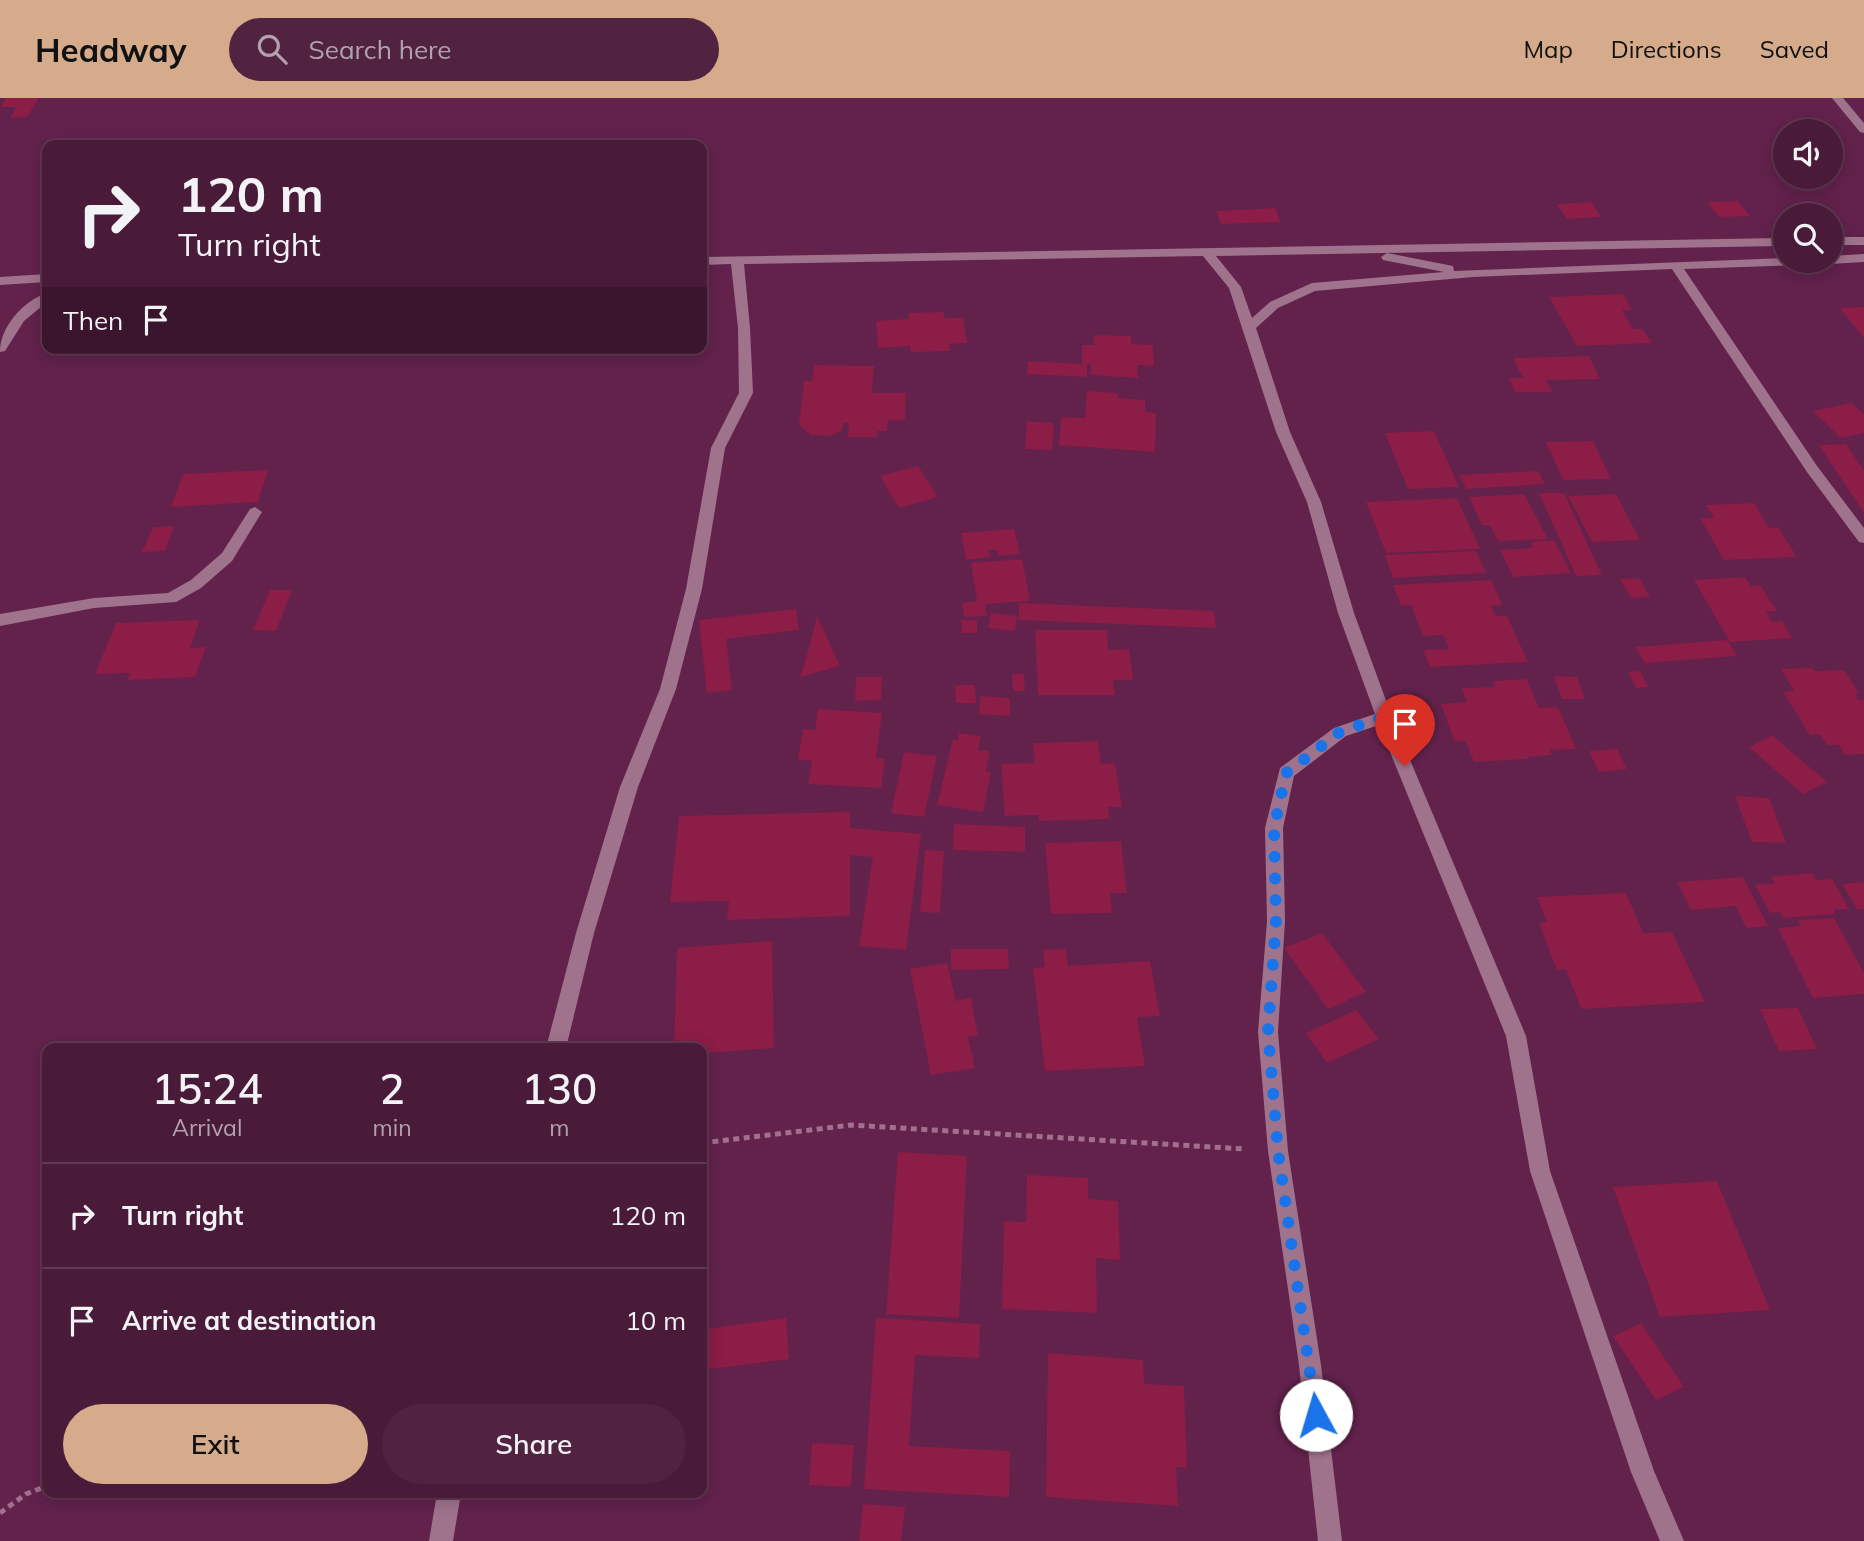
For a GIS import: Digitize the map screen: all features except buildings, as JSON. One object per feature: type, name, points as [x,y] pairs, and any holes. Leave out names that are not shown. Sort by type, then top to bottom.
[{"type":"street","points":[[1837,98],[1864,130]]},
{"type":"street","points":[[1843,242],[1864,241]]},
{"type":"street","points":[[707,261],[1773,242]]},
{"type":"street","points":[[1353,251],[1473,273]]},
{"type":"street","points":[[1207,253],[1235,287],[1283,432],[1314,502],[1346,613],[1384,717],[1516,1036],[1541,1171],[1643,1472],[1672,1541]]},
{"type":"street","points":[[1843,259],[1864,258]]},
{"type":"street","points":[[557,1043],[585,933],[629,787],[668,689],[694,589],[719,448],[746,393],[744,328],[737,260]]},
{"type":"street","points":[[1250,327],[1274,305],[1312,287],[1473,273],[1773,262]]},
{"type":"street","points":[[1676,266],[1812,469],[1864,538]]},
{"type":"street","points":[[0,281],[42,278]]},
{"type":"street","points":[[0,348],[10,327],[42,300]]},
{"type":"street","points":[[0,620],[94,603],[171,598],[196,584],[227,557],[256,512]]},
{"type":"street","points":[[1330,1541],[1310,1365],[1278,1151],[1268,1032],[1276,921],[1274,828],[1286,773],[1340,732],[1384,717]]},
{"type":"street","points":[[441,1541],[448,1498]]},
{"type":"path","points":[[707,1142],[851,1125],[1278,1151]]},
{"type":"path","points":[[0,1513],[26,1494],[42,1488]]},
{"type":"route","points":[[1316,1415],[1278,1151],[1268,1032],[1276,921],[1274,828],[1286,773],[1340,732],[1384,717],[1405,766]]}]
